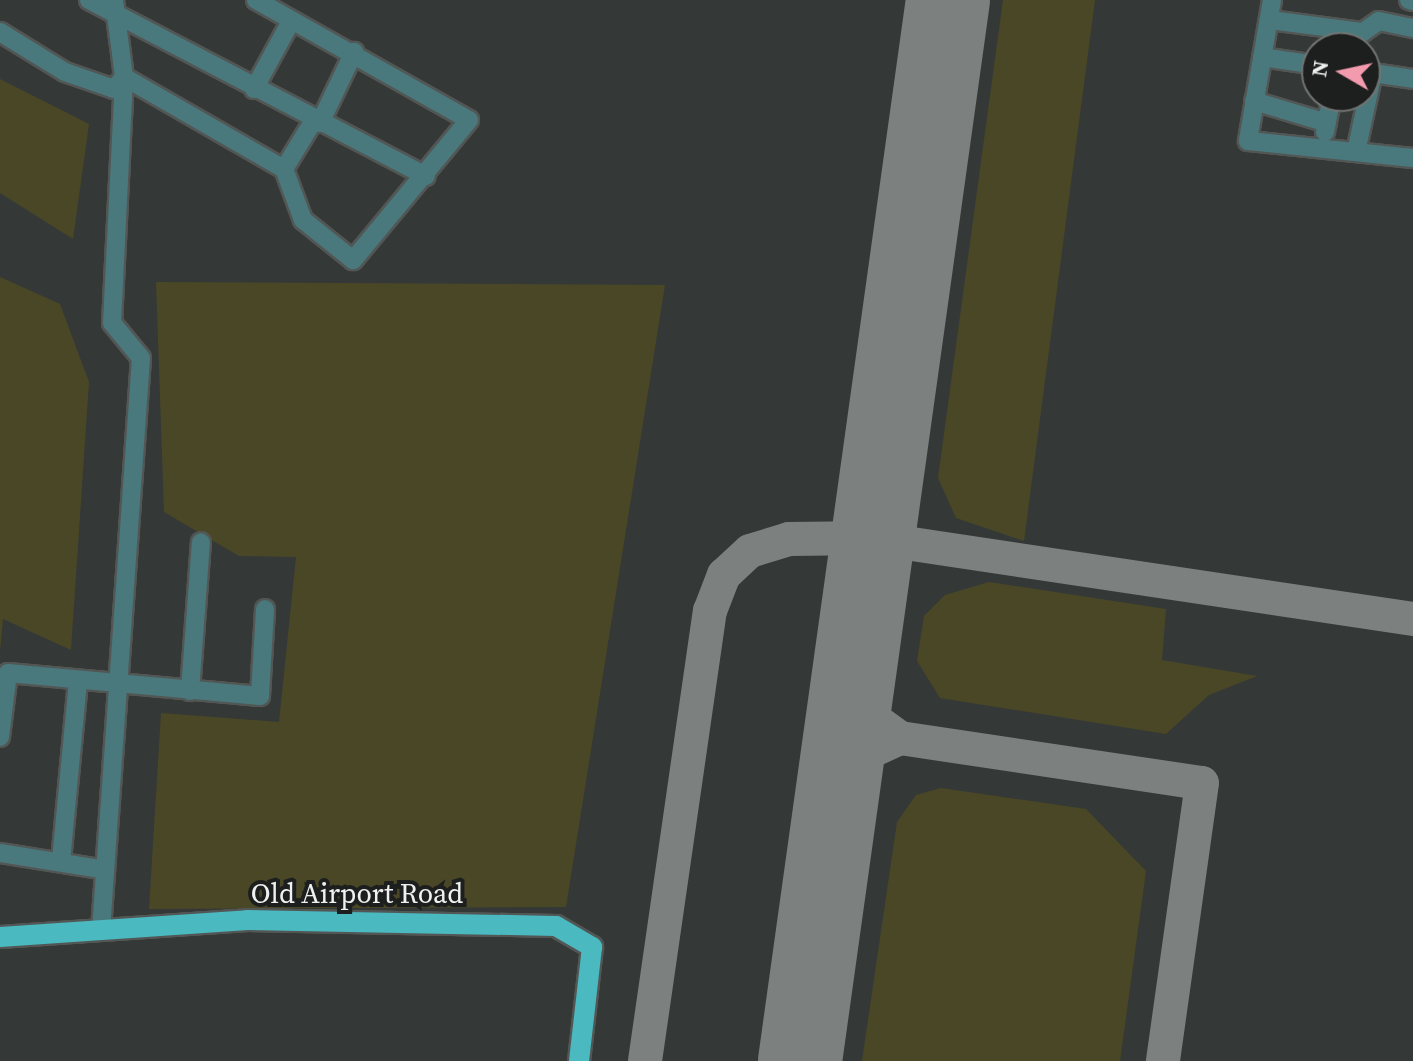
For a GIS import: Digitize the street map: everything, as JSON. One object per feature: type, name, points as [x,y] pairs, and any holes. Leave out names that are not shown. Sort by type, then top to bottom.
[{"type":"main road","name":"Old Airport Road","points":[[0,937],[101,930],[410,919],[569,929],[587,938],[594,959],[579,1061]]},
{"type":"street","points":[[89,0],[114,8],[254,89],[426,176]]},
{"type":"street","points":[[1272,0],[1248,141],[1413,158]]},
{"type":"street","points":[[124,77],[284,169],[303,220],[347,261],[426,176],[469,120],[465,112],[291,21],[263,2]]},
{"type":"street","points":[[101,930],[100,869],[141,358],[112,323],[124,77],[114,8]]},
{"type":"street","points":[[1270,20],[1363,32],[1379,21],[1413,28]]},
{"type":"street","points":[[254,89],[291,21]]},
{"type":"street","points":[[0,32],[65,72],[114,89],[124,77]]},
{"type":"street","points":[[284,169],[317,122],[354,52]]},
{"type":"street","points":[[1262,57],[1301,63]]},
{"type":"street","points":[[1381,75],[1413,79]]},
{"type":"street","points":[[1254,101],[1327,123]]},
{"type":"street","points":[[1321,149],[1329,112]]},
{"type":"street","points":[[1356,152],[1363,112]]},
{"type":"street","points":[[190,691],[201,542]]},
{"type":"street","points":[[0,737],[8,673],[116,688],[260,696],[265,609]]},
{"type":"street","points":[[61,861],[78,682]]},
{"type":"street","points":[[0,853],[100,869]]},
{"type":"shaded area","points":[[1003,0],[1095,0],[1024,541],[956,518],[938,478]]},
{"type":"shaded area","points":[[0,79],[89,124],[73,239],[0,193]]},
{"type":"shaded area","points":[[0,277],[60,304],[89,382],[71,650],[3,619],[0,652]]},
{"type":"shaded area","points":[[156,282],[665,285],[566,907],[149,909],[161,713],[279,722],[296,557],[239,556],[164,512]]},
{"type":"shaded area","points":[[989,582],[1166,609],[1162,660],[1257,676],[1209,695],[1166,734],[940,698],[917,661],[924,616],[945,595]]},
{"type":"shaded area","points":[[941,788],[1086,809],[1146,871],[1120,1061],[862,1061],[897,822],[916,795]]},
{"type":"taxiway","points":[[645,1061],[710,611],[724,575],[750,551],[789,539],[872,538],[1413,619]]},
{"type":"taxiway","points":[[853,676],[867,714],[900,738]]},
{"type":"taxiway","points":[[838,787],[850,761],[900,738],[1202,783],[1163,1061]]},
{"type":"runway","points":[[800,1061],[948,0]]}]
